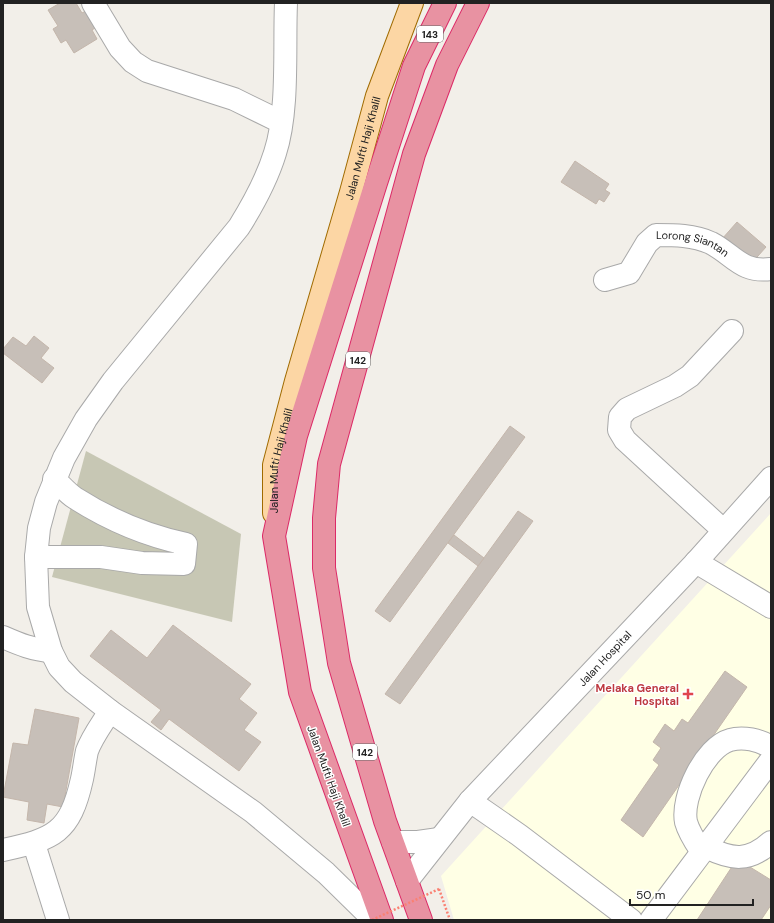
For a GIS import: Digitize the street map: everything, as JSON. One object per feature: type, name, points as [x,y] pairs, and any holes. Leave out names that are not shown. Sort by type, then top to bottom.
[{"type":"highway","name":"143","points":[[414,66],[445,3]]},
{"type":"highway","name":"143","points":[[447,65],[478,3]]},
{"type":"highway","name":"142","points":[[422,920],[406,881],[393,842],[339,662],[324,568],[324,518],[329,464],[333,449],[414,154],[447,65]]},
{"type":"highway","points":[[274,536],[296,436],[414,66]]},
{"type":"highway","name":"Jalan Mufti Haji Khalil","points":[[274,536],[300,692],[313,733],[382,920]]},
{"type":"main road","name":"Jalan Mufti Haji Khalil","points":[[274,536],[274,465],[292,396],[377,96],[412,3]]},
{"type":"main road","points":[[414,66],[433,3]]},
{"type":"street","points":[[93,3],[120,48],[133,62],[147,71],[234,99],[281,122]]},
{"type":"street","points":[[286,3],[281,122],[276,151],[254,203],[239,227],[108,387],[76,436],[54,479],[40,528],[36,557],[38,607],[51,651],[59,667],[73,682],[110,711],[253,812],[326,873],[373,920]]},
{"type":"street","name":"Lorong Siantan","points":[[606,280],[629,273],[647,243],[656,235],[691,237],[711,243],[736,262],[749,268],[771,269]]},
{"type":"street","points":[[723,530],[625,440],[620,430],[620,418],[627,409],[675,386],[690,376],[732,331]]},
{"type":"street","name":"Jalan Hospital","points":[[406,881],[470,801],[696,562],[771,478]]},
{"type":"street","points":[[36,557],[101,557],[142,564],[184,564],[186,544],[144,532],[106,515],[74,497],[54,479]]},
{"type":"street","points":[[696,562],[771,608]]},
{"type":"street","points":[[3,637],[20,645],[39,650],[51,651]]},
{"type":"street","points":[[3,850],[34,844],[56,832],[69,818],[77,800],[87,751],[110,711]]},
{"type":"street","points":[[771,747],[764,743],[745,738],[729,740],[710,756],[694,779],[685,808],[686,822],[693,839],[704,850],[724,856],[744,857],[763,849],[771,842]]},
{"type":"street","points":[[651,920],[771,760]]},
{"type":"street","points":[[470,801],[519,835],[631,920]]},
{"type":"street","points":[[393,842],[439,840]]},
{"type":"street","points":[[34,844],[58,920]]},
{"type":"path","points":[[373,920],[439,889],[450,920]]},
{"type":"shaded area","points":[[86,451],[241,534],[232,622],[52,577]]},
{"type":"shaded area","name":"Melaka General Hospital","points":[[771,513],[771,920],[454,920],[441,876]]},
{"type":"building","points":[[60,3],[76,3],[82,13],[91,8],[101,24],[92,30],[97,39],[74,53],[66,40],[61,43],[53,29],[58,26],[48,10]]},
{"type":"building","points":[[575,161],[609,184],[605,190],[610,193],[604,202],[599,199],[596,204],[561,182]]},
{"type":"building","points":[[737,222],[766,247],[750,265],[722,239]]},
{"type":"building","points":[[34,336],[49,348],[41,358],[54,368],[42,383],[3,353],[3,349],[13,337],[26,346]]},
{"type":"building","points":[[510,426],[525,437],[390,622],[375,611]]},
{"type":"building","points":[[518,511],[533,521],[400,704],[385,694]]},
{"type":"building","points":[[454,535],[484,558],[478,566],[448,543]]},
{"type":"building","points":[[173,625],[251,684],[239,699],[257,713],[244,730],[261,742],[239,771],[169,719],[161,730],[151,722],[161,710],[90,656],[111,630],[147,658]]},
{"type":"building","points":[[725,671],[747,687],[643,837],[621,820],[659,765],[653,760],[661,748],[653,742],[665,724],[674,731],[682,719],[688,723]]},
{"type":"building","points":[[35,709],[79,718],[63,807],[47,804],[44,823],[27,820],[29,802],[3,797],[13,743],[28,745]]},
{"type":"building","points":[[737,859],[771,880],[771,905],[761,920],[697,920]]},
{"type":"place","name":"Melaka General Hospital","points":[[688,694]]}]
